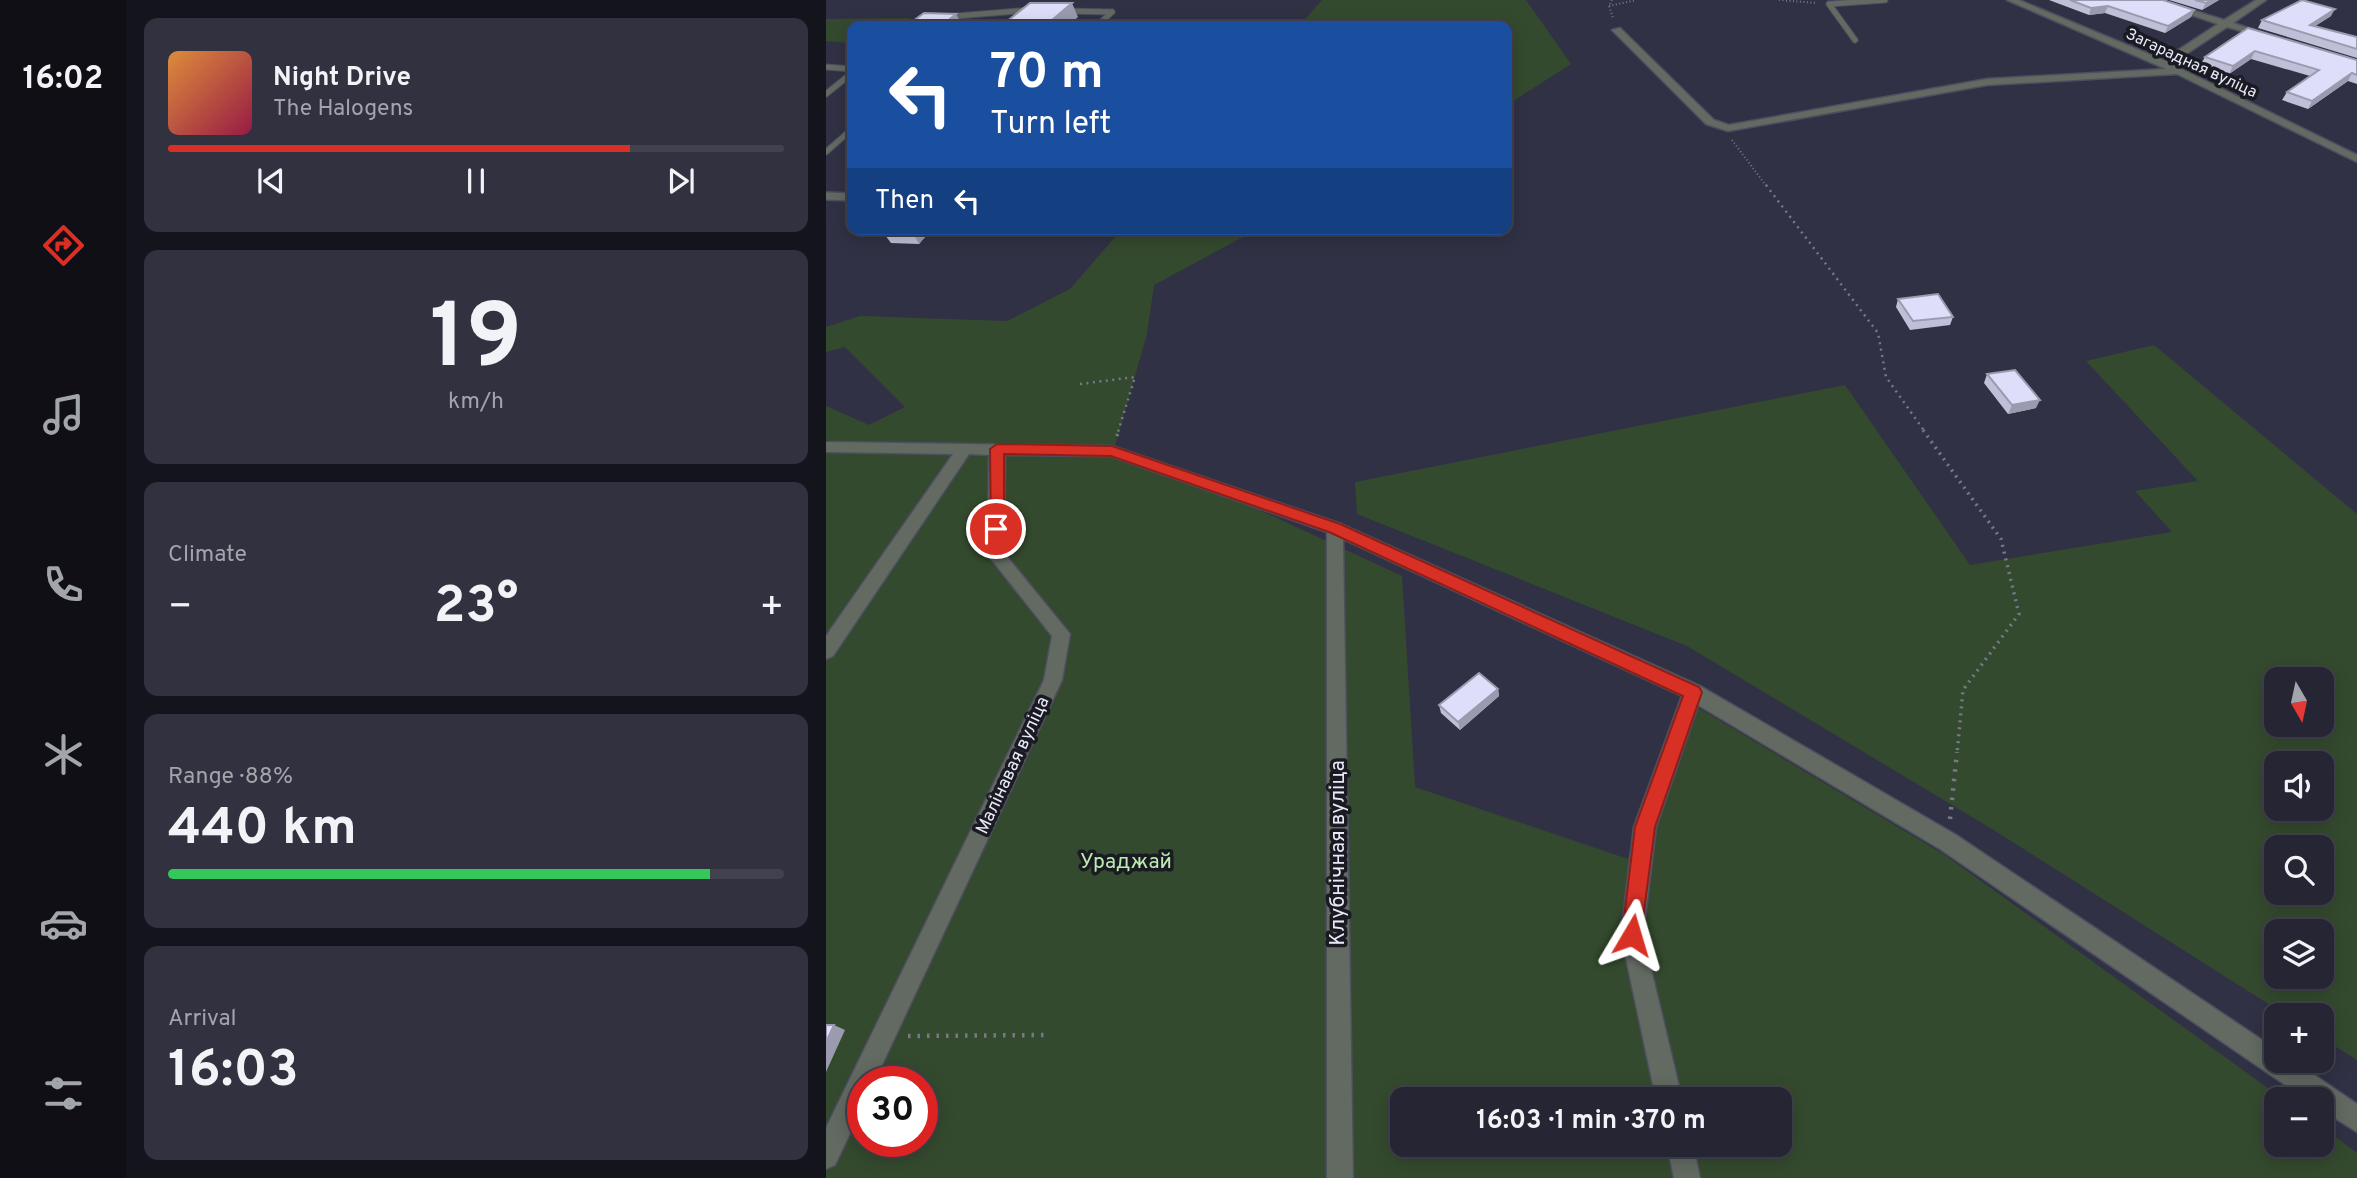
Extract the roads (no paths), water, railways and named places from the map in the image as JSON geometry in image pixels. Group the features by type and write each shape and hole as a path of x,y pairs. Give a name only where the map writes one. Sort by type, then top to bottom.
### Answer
{"street":[{"name":"Загарадная вуліца","path":"2011,0 2180,71 2357,159"},
{"path":"2151,0 2277,40"},
{"path":"2164,64 2262,0"},
{"path":"1617,30 1710,122 1734,128 1987,82 2180,71"},
{"path":"826,446 1112,451 1335,528 1693,692 1948,842 2357,1119"},
{"path":"826,651 965,448"},
{"name":"Малінавая вуліца","path":"826,1156 1052,680 1061,635 996,555 997,449"},
{"name":"Клубнічная вуліца","path":"1335,528 1340,1178"},
{"path":"1666,1087 1632,935 1645,827 1693,692"},
{"path":"1683,1157 1687,1178"}],"lane":[{"path":"1855,40 1829,4 1885,0"},
{"path":"941,17 1037,10"},
{"path":"1050,10 1112,12 1102,21"},
{"path":"826,67 847,70"},
{"path":"826,94 847,75"},
{"path":"826,152 847,133"},
{"path":"826,196 847,197"}],"park label":[{"name":"Ураджай","path":"1126,861"}]}
